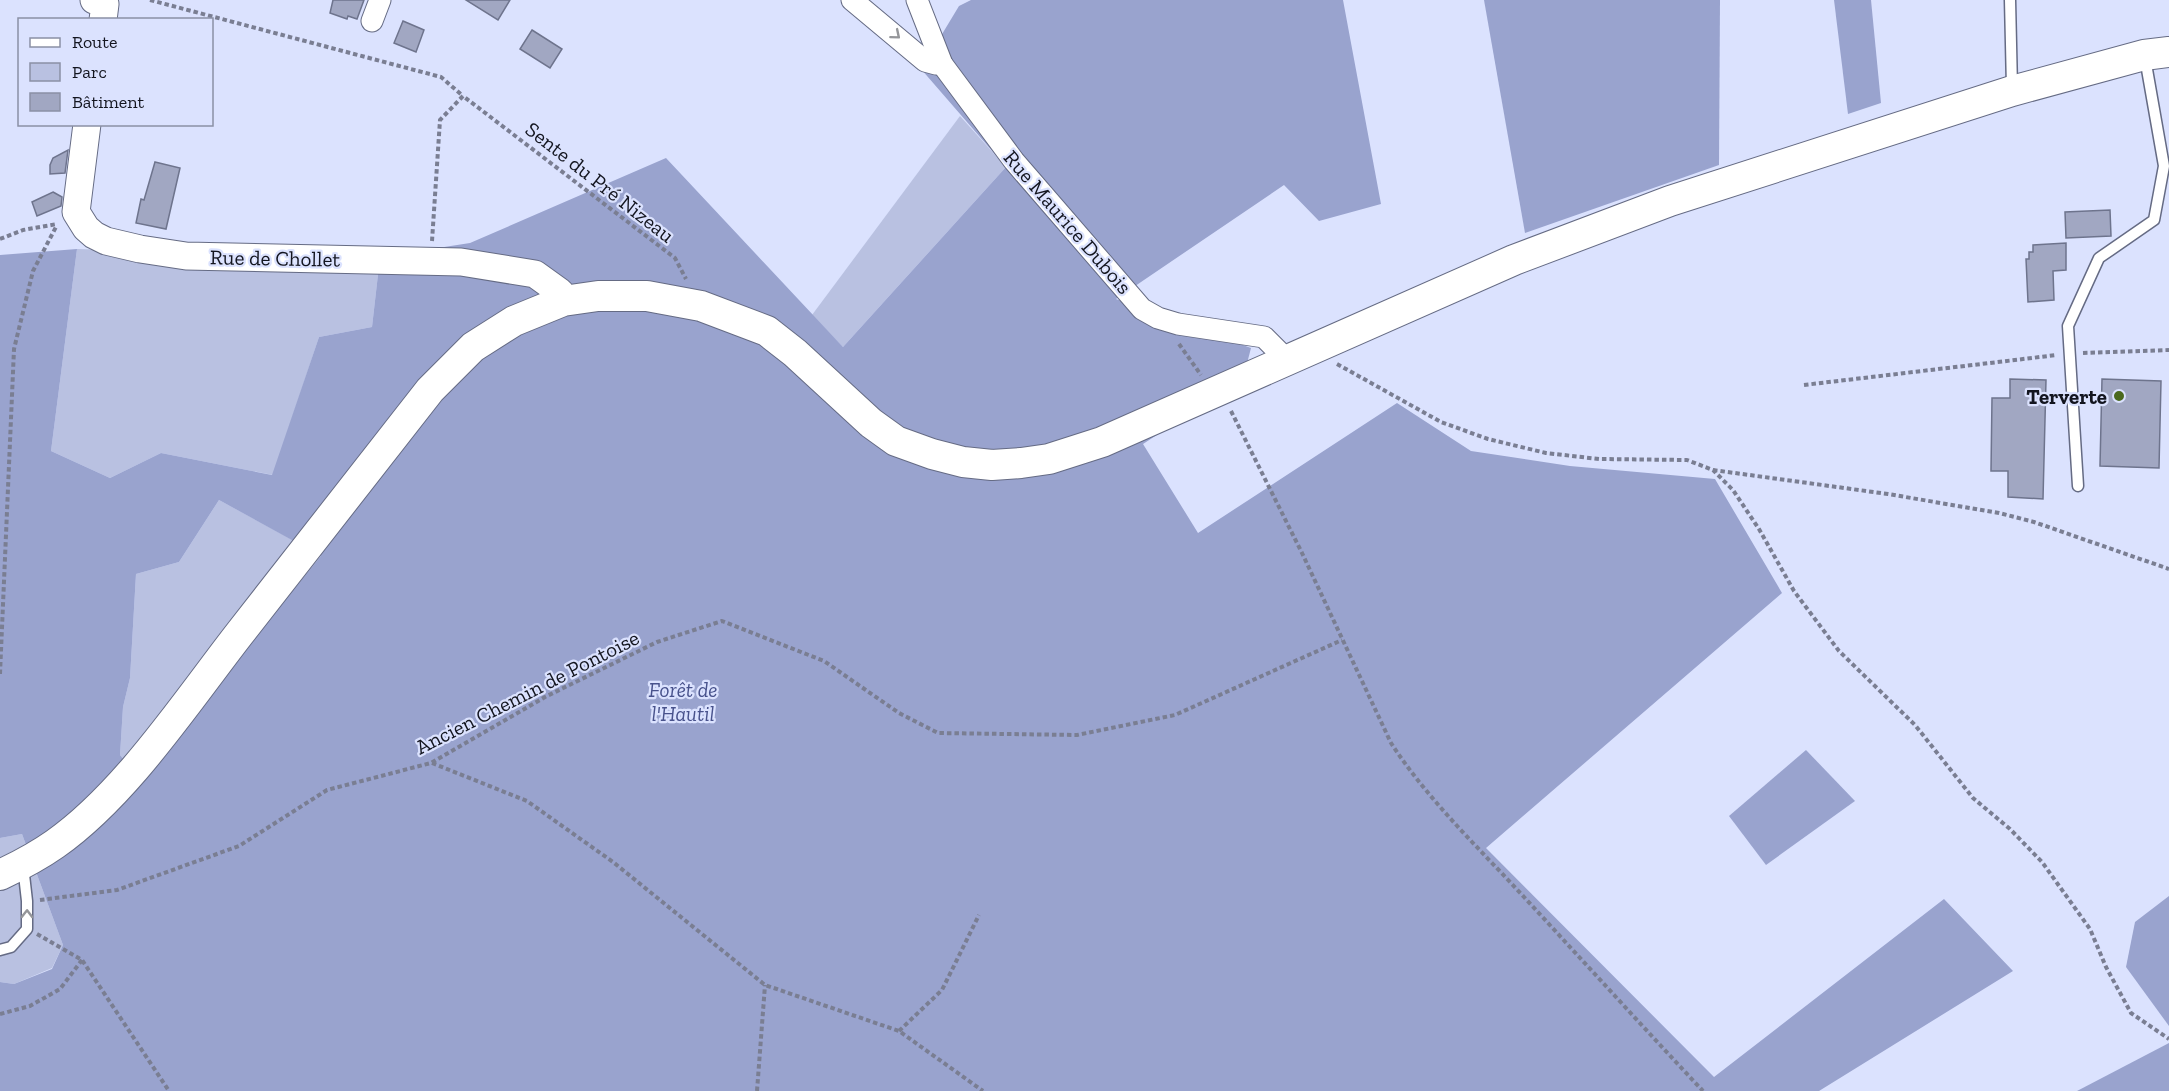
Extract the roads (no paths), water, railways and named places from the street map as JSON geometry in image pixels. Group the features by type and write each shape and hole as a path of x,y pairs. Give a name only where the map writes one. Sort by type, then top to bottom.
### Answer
{"main road":[{"path":"11,870 56,844 124,780 171,724 430,390 473,347 514,321 563,301 598,296 647,296 701,306 767,331 795,353 871,423 897,441 963,462 992,465 1049,459 1102,442 1212,383 1314,349 1514,260 1670,201 2012,91 2157,53"}],"street":[{"path":"372,21 380,0"},
{"path":"852,0 925,61 942,64"},
{"name":"Rue Maurice Dubois","path":"917,0 942,64 1014,161 1142,309 1158,318 1178,324 1264,337 1285,360"},
{"name":"Rue de Chollet","path":"87,126 67,218 106,241 186,256 461,262 535,274 560,292 563,301"}],"lane":[{"path":"2010,0 2012,91"},
{"path":"2078,486 2068,326 2099,258 2154,220 2164,166 2157,53"},
{"path":"0,950 11,947 27,929 27,901 11,870"}],"place":[{"name":"Terverte","path":"2119,396"}],"park label":[{"name":"Forêt de l'Hautil","path":"683,701"}]}
